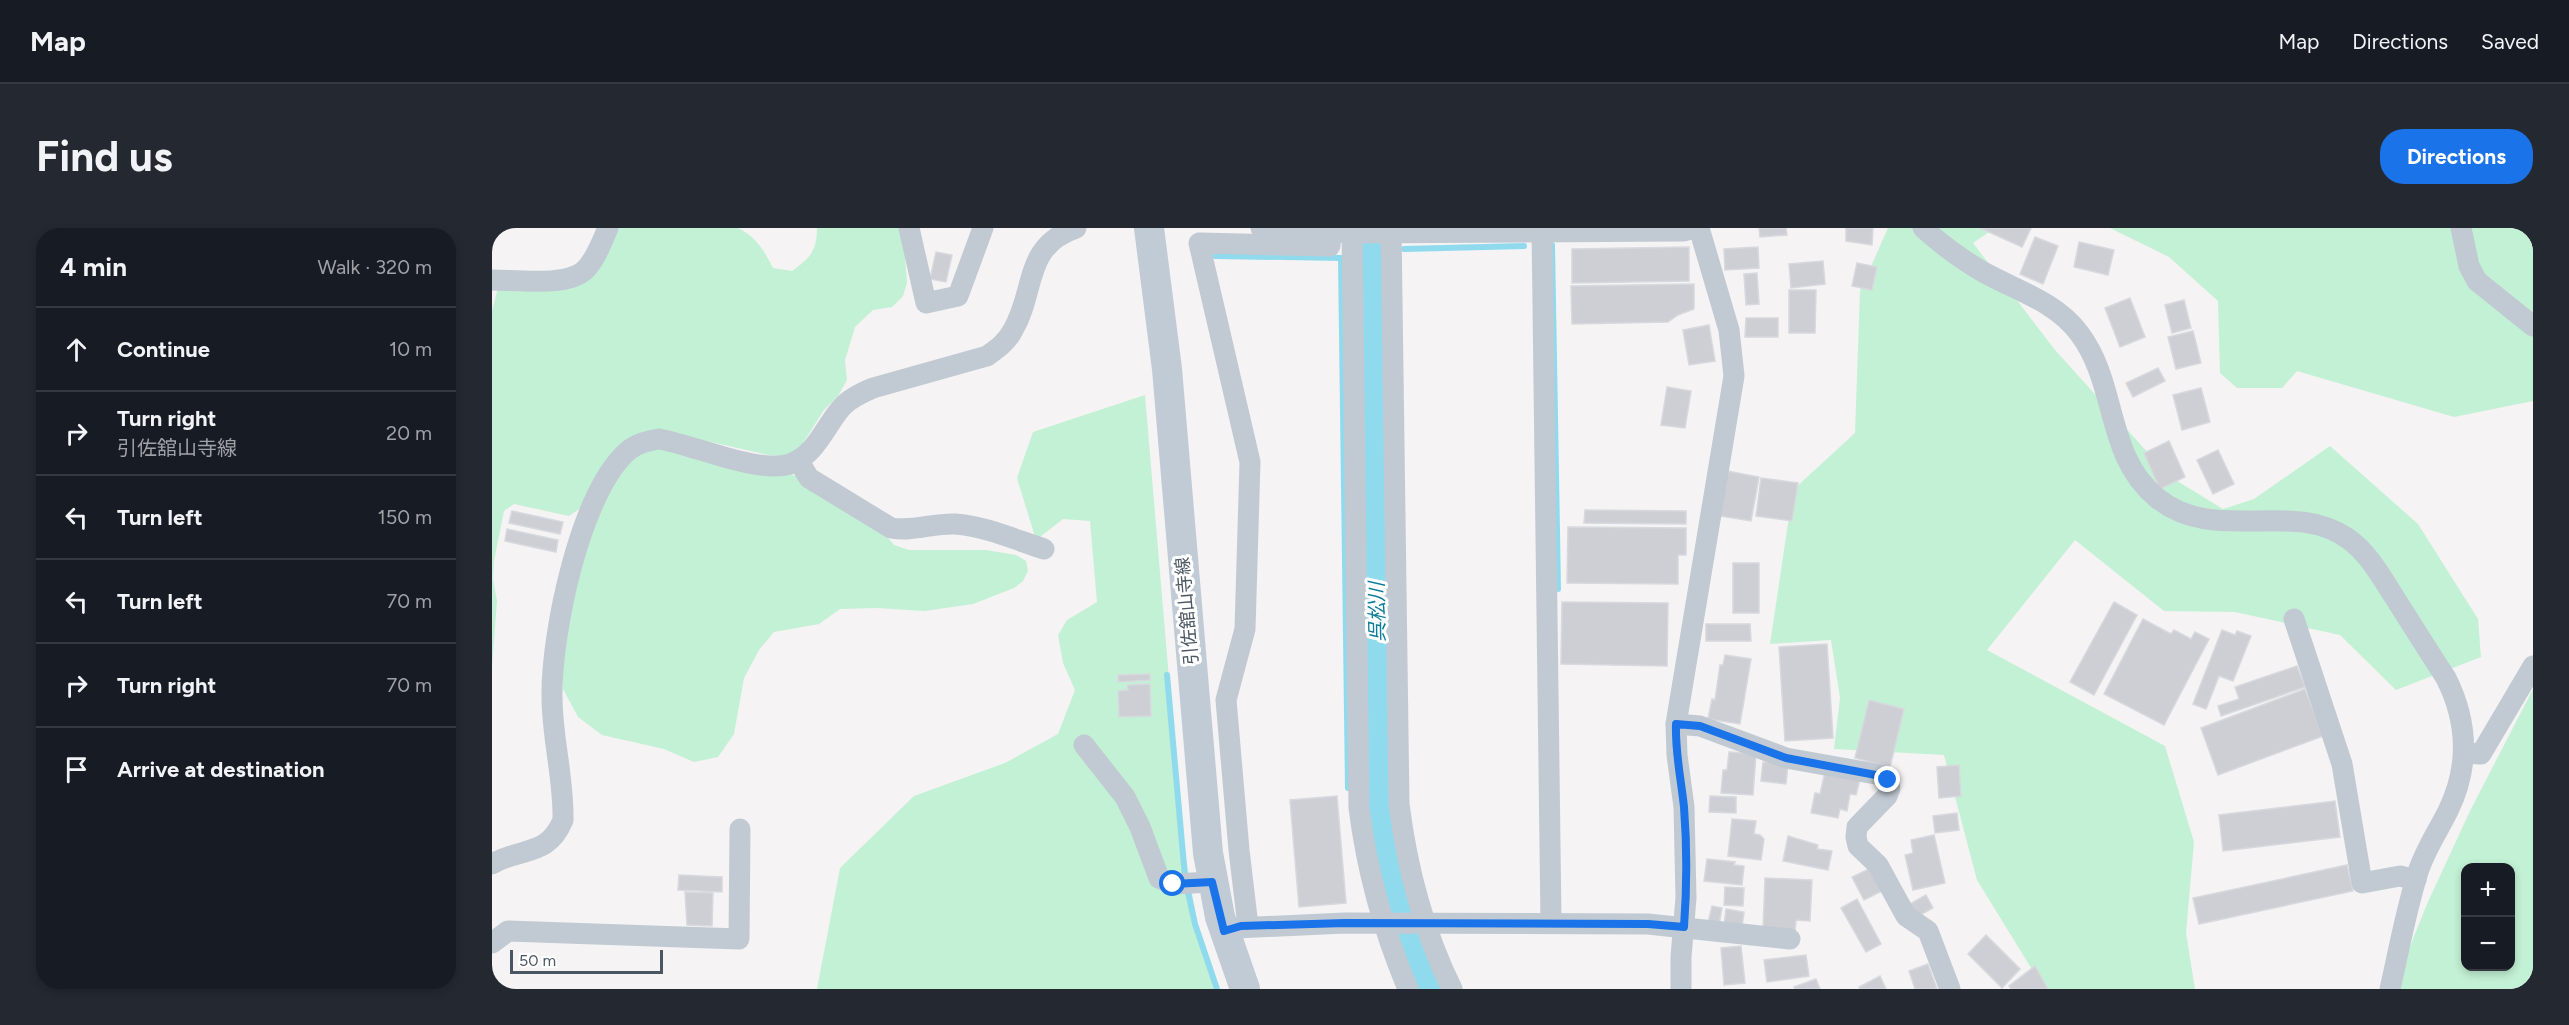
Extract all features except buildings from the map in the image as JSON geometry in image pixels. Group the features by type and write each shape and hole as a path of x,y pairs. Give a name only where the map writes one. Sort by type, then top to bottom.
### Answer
{"main road":[{"name":"引佐舘山寺線","path":"1149,228 1167,369 1212,882 1236,929 1245,989"}],"street":[{"path":"492,280 572,278 585,270 608,228"},
{"path":"909,228 926,303 958,296 983,228"},
{"path":"1261,228 1344,231 1684,231 1694,228"},
{"path":"1681,989 1686,898 1684,807 1677,755 1676,724 1734,376 1729,330 1699,228"},
{"path":"1923,228 1968,262 2055,309 2078,332 2096,359 2122,452 2137,479 2159,501 2172,509 2202,520 2306,522 2336,531 2360,549 2370,560 2454,694 2463,728 2464,764 2454,798 2427,849 2416,880 2390,989"},
{"path":"2461,228 2469,266 2477,281 2533,326"},
{"path":"492,864 539,848 550,841 563,820 552,698 555,649 585,521 607,478 620,459 631,448 659,439 775,467 798,460 807,454 819,440 828,422 842,405 856,395 873,388 977,359 1002,345 1014,330 1039,256 1051,241 1067,230"},
{"path":"1543,230 1551,923"},
{"path":"1344,231 1357,769 1364,846 1408,989"},
{"path":"1344,231 1330,246 1199,243 1250,462 1245,629 1226,700 1239,850 1236,929 1386,923 1648,924 1790,939"},
{"path":"1390,231 1396,768 1403,840 1421,923 1452,989"},
{"path":"798,460 809,478 891,528 904,531 941,524 966,526 1044,549"},
{"path":"2294,619 2342,764 2362,884 2400,876 2416,880"},
{"path":"2464,753 2481,754 2533,666"},
{"path":"1676,724 1700,726 1770,753 1881,776 1888,780 1890,788 1887,796 1857,827 1858,846 1878,865 1909,920 1925,927 1928,931 1950,989"},
{"path":"1084,745 1125,797 1140,827 1159,879 1173,884 1212,882"},
{"path":"492,944 508,931 739,939 740,829"}],"green space":[{"path":"611,228 738,228 759,245 773,268 792,271 804,262 814,248 817,228 903,228 907,283 903,296 892,307 873,310 855,327 845,360 847,380 838,396 824,410 801,446 793,454 768,455 667,432 620,445 605,462 582,507 569,516 514,504 504,511 494,561 493,579 497,601 492,667 492,311 498,288 565,285"},
{"path":"1888,228 1995,228 1973,243 2055,350 2169,476 2223,509 2254,499 2330,446 2418,524 2478,619 2481,657 2396,690 2340,635 2235,612 2164,611 2075,540 1987,650 2165,746 2194,842 2186,933 2195,989 2044,989 1977,880 1944,755 1834,749 1840,698 1831,640 1770,644 1793,490 1855,433 1860,291"},
{"path":"2110,228 2533,228 2533,401 2454,417 2297,371 2282,388 2237,388 2220,373 2218,301 2169,257"},
{"path":"1145,395 1182,833 1197,923 1219,989 817,989 840,868 914,796 1005,763 1058,734 1075,690 1063,663 1058,635 1067,620 1097,602 1090,521 1063,519 1036,540 1017,478 1033,432"},
{"path":"653,447 791,474 817,485 885,534 894,545 909,550 986,550 1016,555 1026,561 1028,571 1023,581 1014,588 973,604 924,611 877,608 840,609 819,624 774,632 759,650 744,678 734,734 718,757 694,762 664,749 602,735 578,717 563,689 561,662 565,635 588,537 597,513 630,457"},
{"path":"2533,689 2533,989 2393,989 2427,904 2470,811"}],"waterway":[{"name":"呉松川","path":"1371,228 1379,806 1386,853 1403,923 1430,989"},
{"path":"1552,245 1558,589"},
{"path":"1404,249 1524,246"},
{"path":"1372,250 1385,250"},
{"path":"1215,256 1343,258"},
{"path":"1341,258 1348,788"},
{"path":"1358,259 1372,258"},
{"path":"1167,675 1185,877"},
{"path":"1188,892 1195,924 1217,989"}],"route":[{"path":"1173,884 1196,885 1212,882 1224,931 1241,926 1345,923 1648,924 1684,927 1686,898 1684,807 1677,755 1676,724 1700,726 1770,753 1881,776 1888,780"}]}
